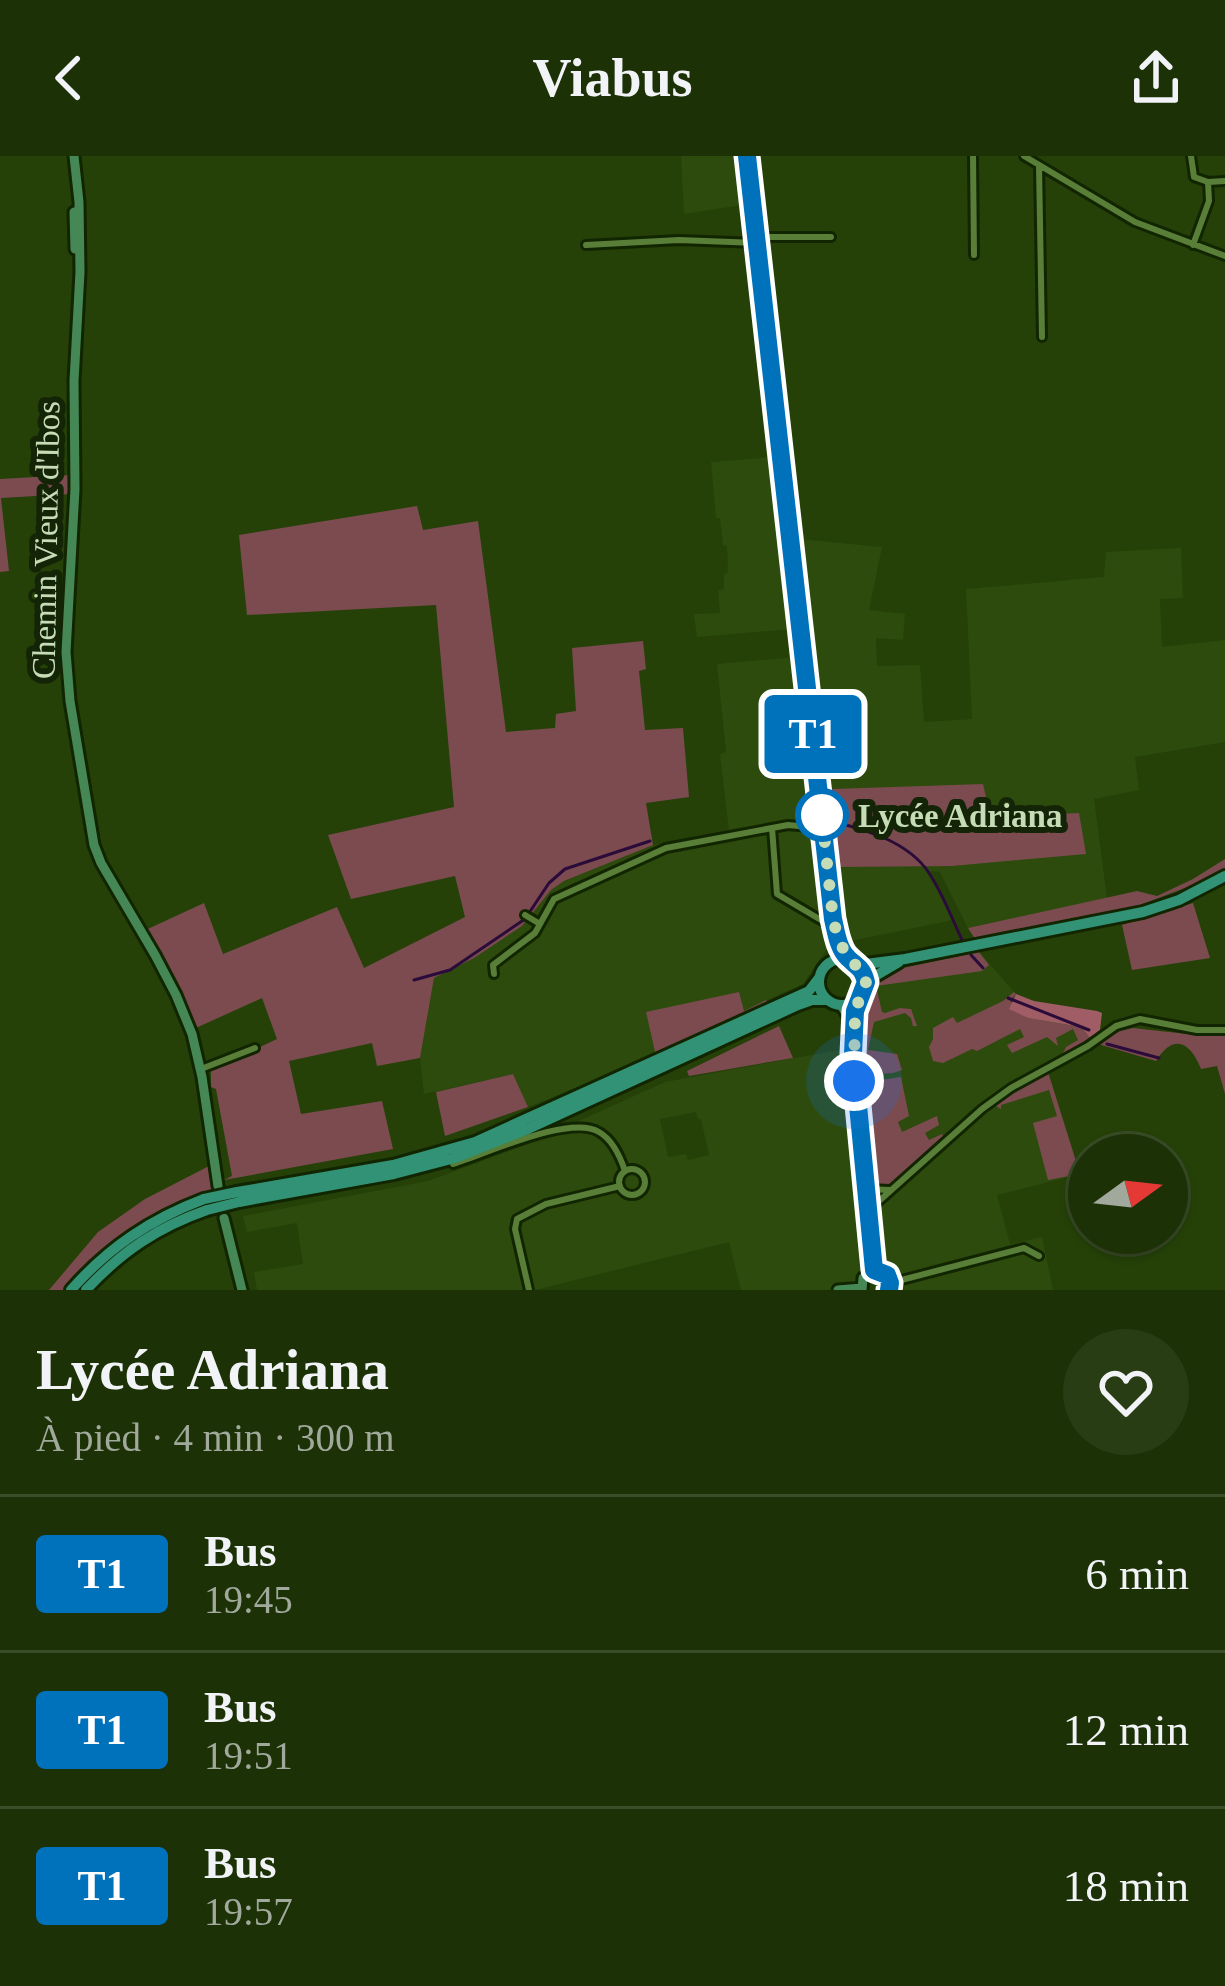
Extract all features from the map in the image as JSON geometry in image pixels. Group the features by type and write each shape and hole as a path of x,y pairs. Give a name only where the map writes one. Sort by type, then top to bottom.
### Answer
{"main road":[{"path":"71,1290 108,1252 166,1214 393,1165 476,1142 808,991 830,962 833,925 824,829 747,156"},
{"path":"830,962 905,959 1143,912 1180,900 1225,876"},
{"path":"833,925 841,947 866,982"},
{"path":"238,1197 394,1174 455,1158 799,1005 828,1000 841,1005 857,999 866,982 905,959"},
{"path":"819,978 820,990 828,1000"},
{"path":"86,1290 138,1242 205,1204"}],"street":[{"name":"Chemin Vieux d'Ibos","path":"74,156 80,272 67,601 70,700 94,845 176,994 192,1034 218,1186"},
{"path":"973,156 974,256"},
{"path":"1024,156 1135,222 1225,256"},
{"path":"1191,156 1194,177 1225,181"},
{"path":"1039,165 1042,338"},
{"path":"1193,245 1209,200 1208,182"},
{"path":"586,245 831,237"},
{"path":"494,974 493,965 535,933 554,899 666,848 772,828 824,829"},
{"path":"772,828 777,894 833,925"},
{"path":"526,916 540,924"},
{"path":"857,999 854,1081 874,1270"},
{"path":"841,1005 854,1024"},
{"path":"869,1210 982,1109 1116,1026 1150,1019 1198,1030 1225,1030"},
{"path":"201,1069 255,1048"},
{"path":"394,1174 454,1164 578,1126 609,1140 625,1171"},
{"path":"625,1171 640,1172 644,1184 640,1191 625,1192 620,1186 625,1171"},
{"path":"529,1290 514,1229 517,1219 546,1204 620,1186"},
{"path":"867,1189 890,1190"},
{"path":"224,1218 242,1290"},
{"path":"838,1290 862,1289 866,1274 874,1270 887,1275 890,1287 1024,1248 1040,1256"}],"shaded area":[{"path":"681,156 742,156 748,204 684,214"},
{"path":"788,456 799,539 882,547 869,610 905,614 903,640 876,638 877,666 920,665 924,722 972,719 966,589 1104,577 1106,552 1181,548 1183,598 1160,599 1162,647 1225,640 1225,742 1135,757 1139,790 1094,799 1107,898 968,928 940,872 931,871 953,920 846,942 840,922 822,924 827,949 803,984 743,1011 738,992 656,1056 528,1107 513,1074 424,1094 420,1058 434,978 522,926 564,881 653,845 729,831 717,664 796,657 792,629 697,637 694,614 720,613 718,591 724,589 728,572 727,546 723,545 720,518 716,518 711,462"},
{"path":"71,475 70,494 1,498 9,571 0,572 0,479"},
{"path":"417,506 423,530 478,521 506,732 555,728 556,714 576,711 572,648 643,641 646,669 639,671 645,730 683,728 689,797 646,803 653,845 564,881 522,926 434,978 420,1058 377,1066 372,1043 289,1061 301,1114 382,1101 393,1149 224,1180 232,1176 211,1070 277,1039 262,998 187,1032 139,933 204,903 223,954 337,907 364,968 465,917 455,876 351,899 328,835 454,807 436,605 247,615 239,535"},
{"path":"983,784 989,810 1002,824 1018,823 1028,815 1079,813 1086,854 952,866 838,867 832,789"},
{"path":"1225,859 1225,868 1198,883 1132,908 975,939 968,928 1137,891 1157,896"},
{"path":"1193,903 1210,958 1132,970 1122,925"},
{"path":"979,952 1016,994 1010,1001 1081,1027 1090,1038 1046,1065 1068,1136 1068,1177 997,1195 1010,1244 1042,1237 1053,1290 896,1290 895,1275 878,1261 858,1073 859,1021 874,982 898,969"},
{"path":"979,952 989,965 982,971 876,986 882,1012 911,1009 917,1026 905,1013 874,1022 868,1050 897,1054 902,1070 864,1075 858,1068 859,1021 874,982 898,969"},
{"path":"739,992 744,1011 766,1000 768,1004 656,1056 646,1012"},
{"path":"1014,992 1010,1001 1028,1018 1081,1027 1090,1038 1062,1055 1078,1040 1073,1029 1056,1038 1058,1046 1047,1037 1012,1053 1007,1045 1024,1037 1020,1029 977,1051 943,1063 933,1061 929,1047 933,1028 953,1017 957,1023"},
{"path":"1016,994 1102,1013 1100,1030 1090,1038 1081,1027 1028,1018 1009,1009"},
{"path":"779,1026 793,1058 689,1076 687,1071"},
{"path":"1133,1028 1225,1034 1225,1094 1217,1066 1201,1069 1182,1044 1169,1046 1156,1061 1098,1044"},
{"path":"844,1049 867,1265 858,1278 859,1290 741,1290 729,1242 535,1290 257,1290 254,1272 303,1264 297,1223 247,1232 243,1216 428,1181 528,1144 665,1082","holes":["696,1112 709,1155 688,1160 686,1154 668,1157 660,1119"]},
{"path":"1048,1072 1068,1136 1068,1176 1048,1180 1033,1123 1057,1116 1049,1090 1001,1105 1001,1109 996,1106 1013,1090"},
{"path":"513,1074 528,1107 445,1136 436,1092"},
{"path":"901,1077 909,1116 898,1122 902,1132 937,1116 939,1125 925,1133 929,1140 943,1136 889,1186 872,1187 860,1083"},
{"path":"211,1165 214,1188 132,1228 64,1290 49,1290 98,1232 145,1199"}],"waterway":[{"path":"830,821 884,838 920,862 939,889 963,942"},
{"path":"414,980 450,970 525,919 549,883 565,869 650,841"},
{"path":"971,955 983,968"},
{"path":"1008,998 1089,1030"},
{"path":"1107,1044 1159,1058"}],"bus line":[{"name":"T1","path":"747,156 833,919 841,947 859,965 866,982 855,1011 854,1081 874,1270 887,1275 889,1290"}],"place":[{"name":"Lycée Adriana","path":"822,815"}],"route":[{"path":"822,815 821,807 838,938 866,982 855,1011 854,1081"}]}
